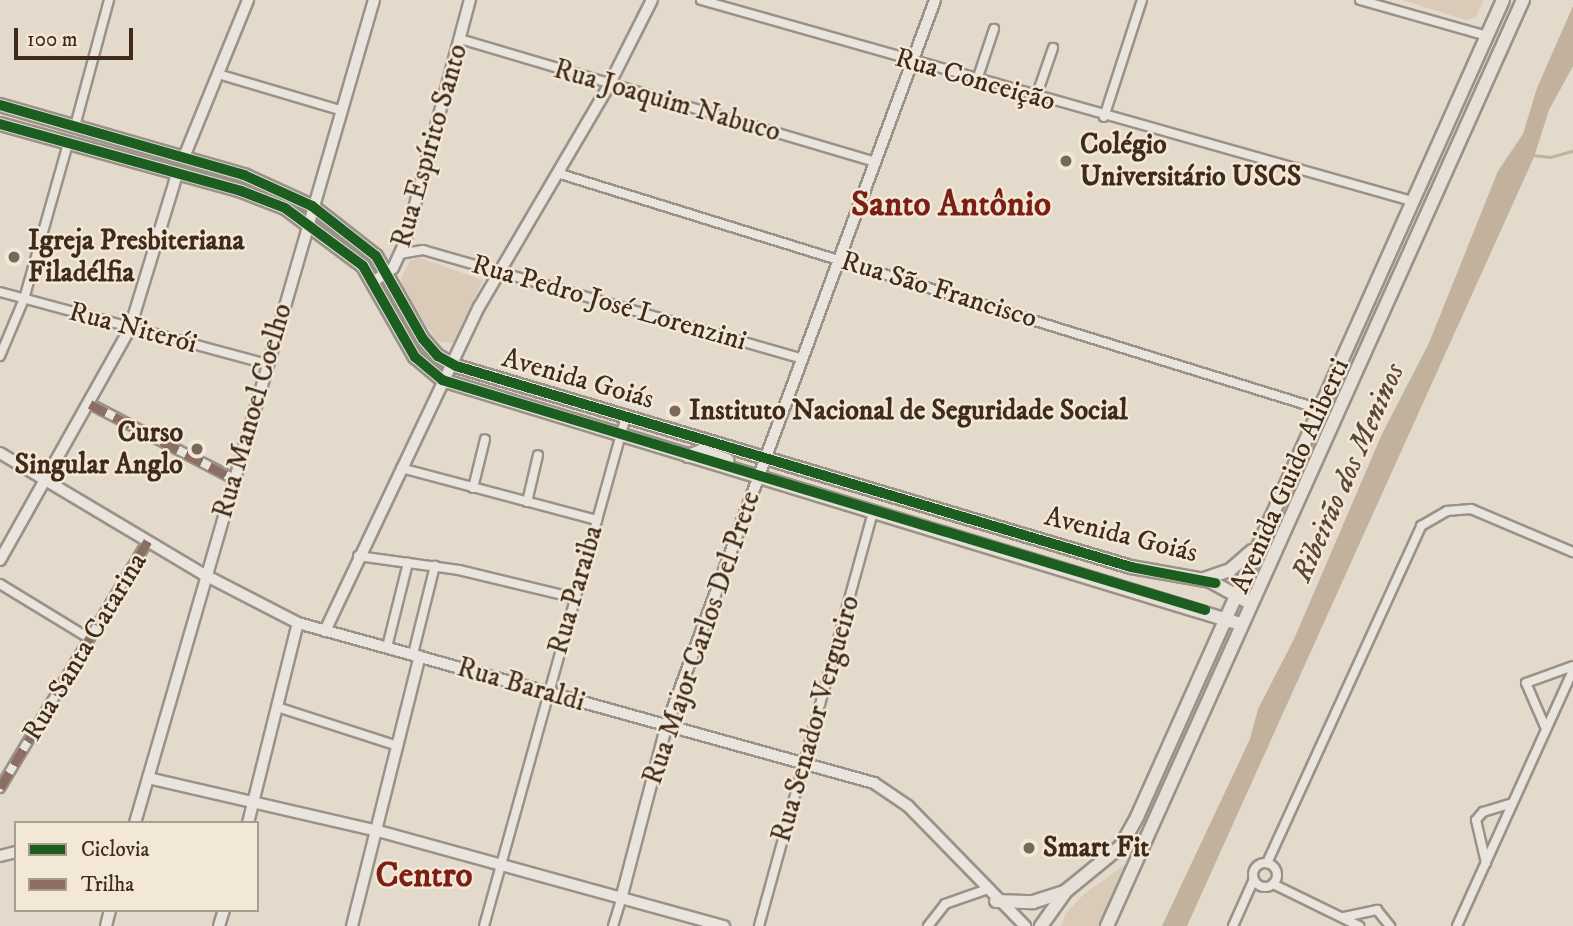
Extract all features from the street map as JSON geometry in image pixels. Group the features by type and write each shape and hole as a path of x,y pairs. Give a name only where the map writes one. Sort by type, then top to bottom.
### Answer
{"main road":[{"name":"Avenida Guido Aliberti","path":"1041,926 1066,891 1121,846 1503,0"},
{"name":"Avenida Guido Aliberti","path":"1107,926 1240,624 1523,0"},
{"name":"Avenida Goiás","path":"0,105 254,179 312,206 368,248 387,273 423,339 451,364 1140,569 1204,579 1250,603"},
{"name":"Avenida Goiás","path":"0,124 259,196 309,224 355,258 373,282 415,357 442,380 688,456 759,474 873,512 1240,624"},
{"path":"1320,409 1325,436"},
{"path":"1204,579 1238,565 1261,540"},
{"path":"996,901 1033,902 1066,891"}],"street":[{"path":"75,126 109,0"},
{"path":"184,157 248,0"},
{"name":"Rua Manoel Coelho","path":"136,821 373,0"},
{"name":"Rua Espírito Santo","path":"373,282 387,273 400,254 407,236 470,0"},
{"path":"325,631 442,380 499,270 609,85 652,0"},
{"name":"Rua Conceição","path":"701,0 912,63 1412,201"},
{"name":"Rua Major Carlos Del Prete","path":"613,926 666,727 935,0"},
{"path":"1104,117 1142,0"},
{"path":"1360,0 1487,36"},
{"path":"977,80 994,29"},
{"name":"Rua Joaquim Nabuco","path":"460,39 874,162"},
{"path":"1036,97 1052,48"},
{"path":"218,74 343,111"},
{"path":"0,356 24,299 68,144"},
{"name":"Rua São Francisco","path":"557,173 1320,409"},
{"path":"0,560 90,404 130,328 177,174"},
{"path":"400,254 414,248 407,236"},
{"name":"Rua Pedro José Lorenzini","path":"414,248 499,270 803,359"},
{"name":"Rua Niterói","path":"0,292 266,365"},
{"path":"90,404 234,479"},
{"name":"Rua Paraiba","path":"484,926 546,692 626,416"},
{"path":"473,488 485,439"},
{"name":"Rua Baraldi","path":"0,453 205,575 299,623 886,789 908,806 985,890 1025,926"},
{"path":"527,502 538,455"},
{"path":"401,468 597,520"},
{"path":"1233,926 1254,879 1256,867 1266,863 1421,526 1447,511 1471,509 1573,552"},
{"name":"Rua Senador Vergueiro","path":"759,926 873,512"},
{"name":"Rua Santa Catarina","path":"0,788 148,541"},
{"path":"358,556 435,566 575,598"},
{"path":"387,647 408,563"},
{"path":"352,926 398,746 435,566"},
{"path":"0,584 90,639"},
{"path":"249,821 299,623"},
{"path":"1546,729 1526,683 1573,668"},
{"path":"1457,926 1573,668"},
{"path":"277,707 398,746"},
{"path":"148,778 378,831 724,926"},
{"path":"1486,863 1476,820 1483,812 1512,803"},
{"path":"1266,863 1276,869 1273,884"},
{"path":"1254,879 1263,886 1273,884 1359,926"},
{"path":"928,926 947,902 985,890"},
{"path":"1341,917 1377,910 1390,926"}],"shaded area":[{"path":"1402,0 1484,0 1475,18 1466,20"},
{"path":"1573,6 1573,66 1549,110 1534,157 1187,926 1162,926 1250,739 1258,709 1294,639 1382,434 1429,343 1498,171 1523,134 1537,88"},
{"path":"420,258 483,280 453,343 437,341 403,290 401,279 410,260"},
{"path":"1130,861 1100,926 1061,926 1066,913 1083,895"}],"waterway":[{"path":"1532,155 1550,157 1573,151"}],"marked path":[{"path":"90,404 234,479"},
{"path":"0,788 148,541"}],"cycle path":[{"path":"0,105 244,175 312,206 376,256 423,339 438,356 456,366 1131,567 1215,583"},
{"path":"0,124 241,191 285,208 363,266 415,357 442,380 1205,610"}],"place":[{"name":"Colégio Universitário USCS","path":"1066,161"},
{"name":"Igreja Presbiteriana Filadélfia","path":"14,257"},
{"name":"Instituto Nacional de Seguridade Social","path":"675,411"},
{"name":"Curso Singular Anglo","path":"197,449"},
{"name":"Smart Fit","path":"1029,848"}],"district":[{"name":"Santo Antônio","path":"951,205"},
{"name":"Centro","path":"424,876"}],"water label":[{"name":"Ribeirão dos Meninos","path":"1349,473"}]}
